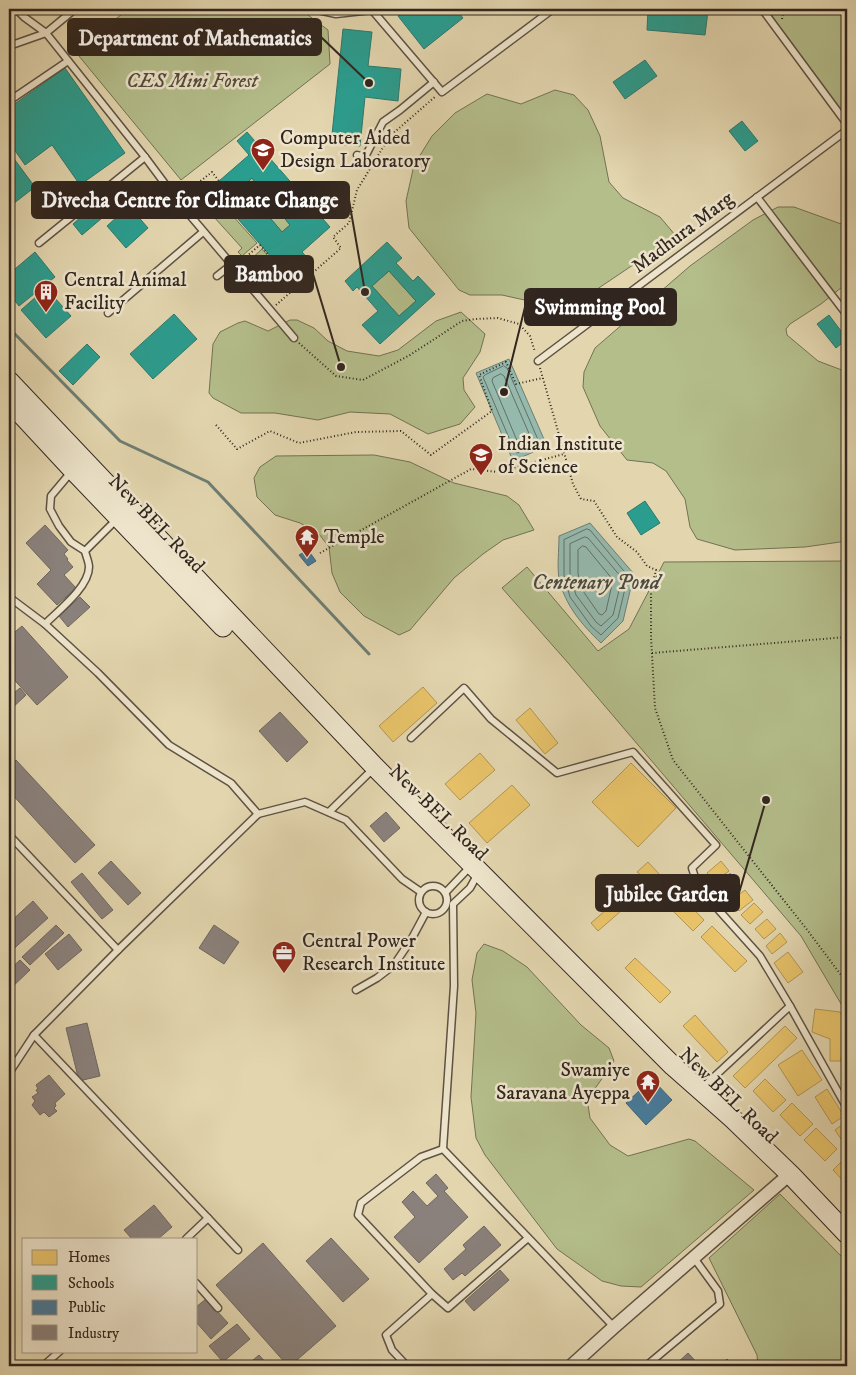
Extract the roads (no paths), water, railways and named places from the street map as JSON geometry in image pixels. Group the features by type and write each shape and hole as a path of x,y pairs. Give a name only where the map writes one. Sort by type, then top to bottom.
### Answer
{"main road":[{"path":"9,380 370,771"},
{"name":"New BEL Road","path":"9,401 72,470 370,771 470,875 660,1062 698,1092"},
{"name":"New BEL Road","path":"370,771 698,1092 847,1234"},
{"name":"New BEL Road","path":"787,1178 847,1247"}],"street":[{"path":"572,1366 614,1327 787,1178"}],"lane":[{"path":"16,9 46,34 68,60 203,232 294,338"},
{"path":"9,46 46,34 75,9"},
{"path":"313,9 336,14 372,10 442,92 553,9"},
{"path":"762,9 847,124"},
{"path":"9,101 68,60"},
{"path":"357,155 365,158 383,122 434,82"},
{"name":"Madhura Marg","path":"538,361 847,130"},
{"path":"39,243 145,157"},
{"path":"757,197 847,315"},
{"path":"108,313 203,232"},
{"path":"217,276 232,266"},
{"path":"45,624 73,598 87,578 89,567 85,551 71,542 50,510 51,496 72,470"},
{"path":"85,551 111,525"},
{"path":"9,597 45,624 98,673 169,746 231,783 258,814"},
{"path":"411,738 464,688 491,719 556,773 633,752 716,845 692,868 698,886 760,956 847,1108"},
{"path":"329,812 370,771"},
{"path":"9,1073 34,1035 118,950 258,814 305,802 346,820 402,879 421,892"},
{"path":"10,840 118,950"},
{"path":"446,892 470,875"},
{"path":"470,875 470,888 453,904 454,986 443,1149 614,1327"},
{"path":"433,885 442,888 446,892 448,901 444,910 436,914 426,912 420,906 419,897 424,888 433,885"},
{"path":"356,990 377,978 394,965 411,940 426,912"},
{"path":"698,1092 790,1006"},
{"path":"34,1035 238,1250"},
{"path":"443,1149 421,1157 383,1186 361,1203 358,1214 432,1294 448,1308 528,1238"},
{"path":"187,1238 208,1218"},
{"path":"646,1366 720,1304 718,1290 694,1258"},
{"path":"198,1285 218,1308"},
{"path":"407,1366 392,1350 386,1335 432,1294"},
{"path":"43,1366 59,1352"}],"water":[{"path":"509,359 547,446 513,461 476,373"},
{"name":"Centenary Pond","path":"590,523 634,574 623,621 601,643 581,622 570,606 565,597 558,574 559,536"}],"waterway":[{"path":"9,328 120,441 208,482 369,654"}],"place":[{"name":"Department of Mathematics","path":"369,83"},
{"name":"Computer Aided Design Laboratory","path":"263,171"},
{"name":"Divecha Centre for Climate Change","path":"365,292"},
{"name":"Central Animal Facility","path":"46,313"},
{"name":"Bamboo","path":"341,367"},
{"name":"Swimming Pool","path":"504,392"},
{"name":"Indian Institute of Science","path":"481,476"},
{"name":"Temple","path":"307,558"},
{"name":"Jubilee Garden","path":"766,800"},
{"name":"Central Power Research Institute","path":"284,974"},
{"name":"Swamiye Saravana Ayeppa","path":"648,1103"}],"park label":[{"name":"CES Mini Forest","path":"192,81"}]}
